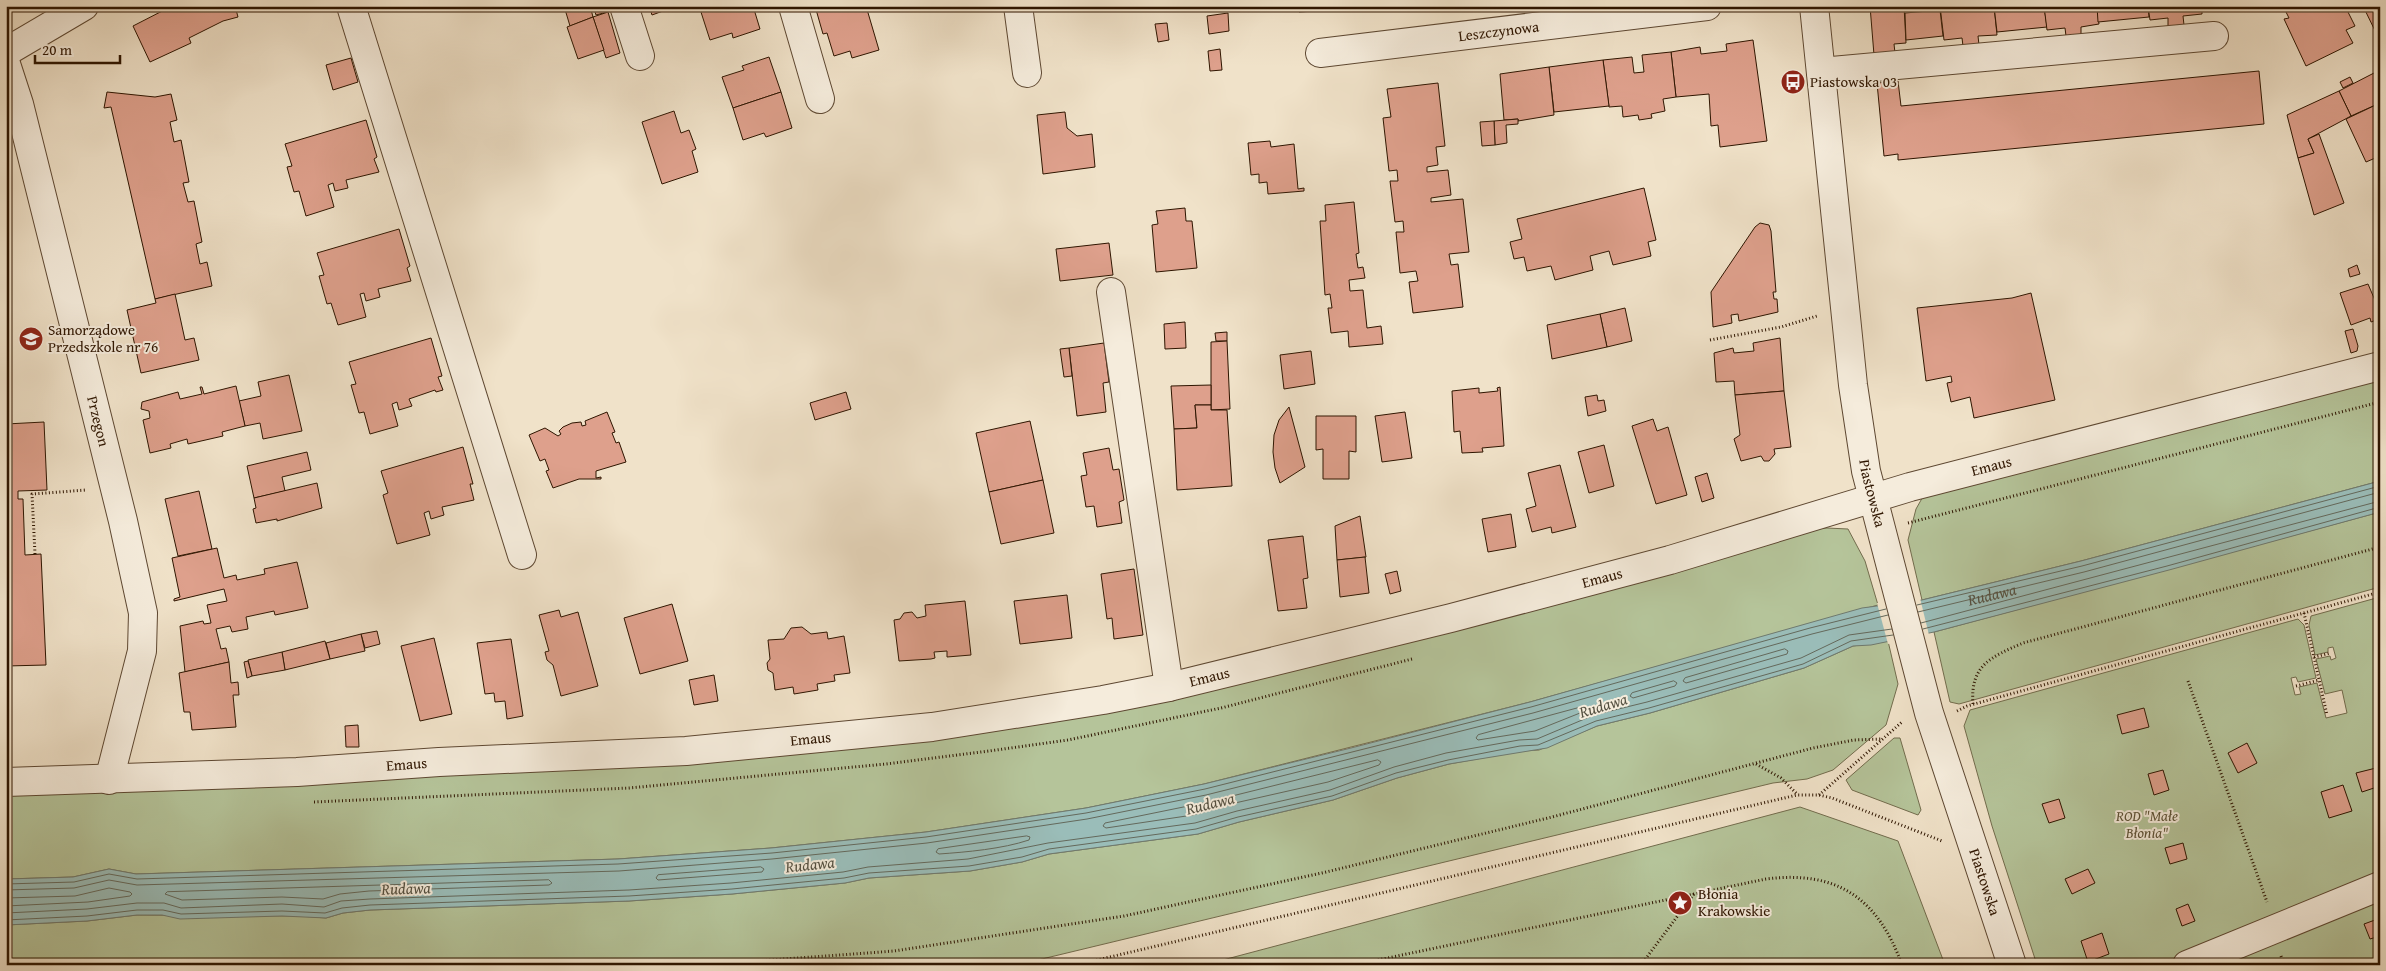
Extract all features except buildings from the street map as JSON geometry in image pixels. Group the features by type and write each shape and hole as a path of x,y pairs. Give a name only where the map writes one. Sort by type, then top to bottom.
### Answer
{"street":[{"path":"6,52 84,6"},
{"path":"351,6 522,555"},
{"path":"624,6 640,56"},
{"path":"792,6 820,100"},
{"path":"1018,6 1027,73"},
{"name":"Leszczynowa","path":"1320,53 1707,6"},
{"name":"Piastowska","path":"1814,6 1853,385 1862,451 1929,713 2012,965"},
{"path":"1821,72 2214,36"},
{"name":"Przegon","path":"6,64 19,104 121,512 143,613 142,652 108,780"},
{"path":"1111,292 1168,687"},
{"name":"Emaus","path":"6,782 108,780 297,772 448,761 653,753 762,745 932,727 1103,700 1168,687 1451,618 1670,560 1873,499 2380,366"},
{"path":"2187,965 2380,886"}],"path":[{"path":"1710,340 1781,327 1823,314"},
{"path":"1902,524 2083,480 2380,402"},
{"path":"35,554 32,494 90,489"},
{"path":"1973,704 1973,682 1975,676 1985,664 2000,653 2023,643 2380,547"},
{"path":"1967,706 2380,592"},
{"path":"2304,612 2327,716"},
{"path":"2314,657 2331,653"},
{"path":"2296,686 2319,680"},
{"path":"2188,682 2270,910"},
{"path":"1819,795 1902,722"},
{"path":"703,965 894,951 1124,916 1322,873 1552,817 1838,743 1882,739"},
{"path":"1755,763 1781,778 1797,795"},
{"path":"1076,965 1797,795 1819,795 1845,802 1941,842"},
{"path":"1354,965 1788,876 1819,879 1839,886 1862,901 1876,914 1894,942 1902,965"},
{"path":"1641,965 1694,894"}],"green space":[{"path":"2380,377 2380,481 2081,561 1922,600 1908,540 1916,509 1925,493"},
{"path":"2380,512 2380,587 1959,704 1950,702 1934,632"},
{"path":"1848,529 1865,561 1878,605 1530,702 1204,784 1086,808 926,832 771,848 618,859 136,874 109,869 73,877 6,879 6,791 893,742 1800,530"},
{"name":"ROD \"Małe Błonia\"","path":"2380,597 2380,875 2161,965 2037,965 1992,826 1964,726 1970,710 2298,619 2304,625 2316,678 2298,682 2296,677 2291,678 2295,695 2301,694 2299,687 2317,683 2326,718 2347,713 2342,690 2325,694 2316,659 2330,656 2331,660 2336,658 2333,647 2328,648 2328,652 2315,655 2309,625 2311,616"},
{"path":"1888,641 1898,684 1886,725 1833,770 1807,779 1773,783 1017,965 6,965 6,925 87,921 137,915 301,916 326,918 343,913 370,910 629,901 732,894 845,883 869,878 970,871 1022,862 1049,854 1198,834 1239,822 1333,800 1397,778 1449,764 1521,751 1539,750 1597,726 1650,713 1804,668 1853,646"},
{"path":"1894,738 1900,738 1921,810 1918,815 1852,790 1846,780"},
{"name":"Błonia Krakowskie","path":"1800,807 1898,841 1945,965 1204,965"},
{"path":"2380,895 2380,965 2208,965"}],"water":[{"name":"Rudawa","path":"2380,481 2380,512 1934,632 1871,645 1853,646 1804,668 1650,713 1597,726 1547,748 1449,764 1397,778 1333,800 1239,822 1198,834 1049,854 1022,862 970,871 869,878 845,883 732,894 629,901 370,910 343,913 326,918 282,916 180,919 162,915 137,915 87,921 6,925 6,879 73,877 109,869 136,874 618,859 771,848 926,832 1086,808 1204,784 1351,748 1530,702 1862,608 1922,600 2081,561"}],"pier":[{"path":"1920,598 1929,635 1888,644 1877,603"}],"place":[{"name":"Piastowska 03","path":"1793,82"},
{"name":"Samorządowe Przedszkole nr 76","path":"31,339"},
{"name":"Błonia Krakowskie","path":"1680,903"}]}
